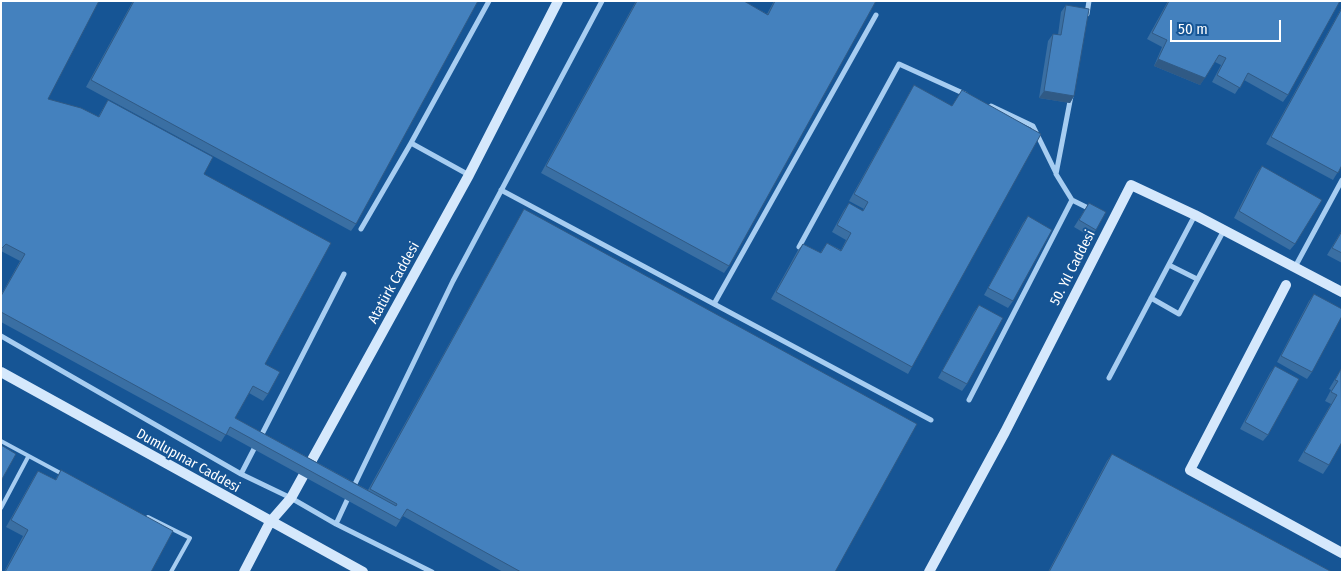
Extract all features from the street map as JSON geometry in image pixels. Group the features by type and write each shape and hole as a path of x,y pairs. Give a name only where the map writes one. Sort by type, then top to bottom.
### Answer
{"street":[{"path":"361,229 489,1"},
{"name":"Atatürk Caddesi","path":"244,572 270,522 291,498 469,175 558,1"},
{"path":"336,524 453,281 602,1"},
{"path":"1086,20 1089,1"},
{"path":"714,304 876,15"},
{"path":"799,246 899,64 970,97"},
{"path":"1056,174 1073,88"},
{"path":"988,105 1032,126 1056,174 1072,200 1096,213"},
{"path":"411,142 469,175"},
{"path":"1295,267 1340,190 1342,180"},
{"name":"50. Yıl Caddesi","path":"929,572 1006,432 1108,219 1131,185 1195,215 1342,292"},
{"path":"501,190 931,420"},
{"path":"969,400 1072,200"},
{"path":"1108,378 1195,215"},
{"path":"1151,298 1179,314 1224,230"},
{"path":"1169,264 1197,279"},
{"path":"241,474 344,274"},
{"path":"1286,285 1190,470 1342,553"},
{"path":"1,336 241,474 432,572"},
{"name":"Dumlupınar Caddesi","path":"1,372 363,572"}],"lane":[{"path":"1,441 70,478"},
{"path":"1,508 28,457"},
{"path":"139,513 190,538 172,572"}],"building":[{"path":"1,1 99,1 48,99 81,108 99,117 108,100 213,157 204,174 331,243 265,364 280,372 268,394 253,386 235,418 396,506 397,504 370,489 524,209 917,424 835,572 521,572 407,509 400,520 230,427 226,435 1,312 1,296 25,254 6,244 1,249"},
{"path":"134,1 478,1 356,224 91,80"},
{"path":"637,1 744,1 768,15 775,1 876,1 729,266 546,166"},
{"path":"1169,1 1340,1 1288,95 1248,73 1240,88 1217,75 1226,58 1219,55 1205,78 1158,59 1167,40 1152,33"},
{"path":"1066,5 1089,9 1074,96 1044,91 1053,34 1061,35"},
{"path":"1342,8 1342,165 1338,173 1271,137"},
{"path":"914,85 952,106 962,90 1041,134 912,367 776,292 803,244 821,253 827,243 841,251 851,233 837,225 849,203 863,211 868,202 854,194"},
{"path":"1262,166 1322,200 1295,244 1239,211"},
{"path":"1089,203 1106,212 1096,230 1079,220"},
{"path":"1028,216 1052,230 1013,301 988,288"},
{"path":"1342,231 1342,253 1332,248"},
{"path":"1314,294 1342,309 1342,316 1312,372 1281,356"},
{"path":"979,305 1003,318 967,384 942,371"},
{"path":"1275,366 1299,379 1268,435 1245,422"},
{"path":"1341,369 1342,442 1329,465 1304,452 1337,395 1331,392 1338,381 1335,380"},
{"path":"1,445 16,454 1,481"},
{"path":"1112,454 1332,572 1049,572"},
{"path":"61,470 173,531 151,572 5,572 28,530 11,520 38,471 56,480"}]}
